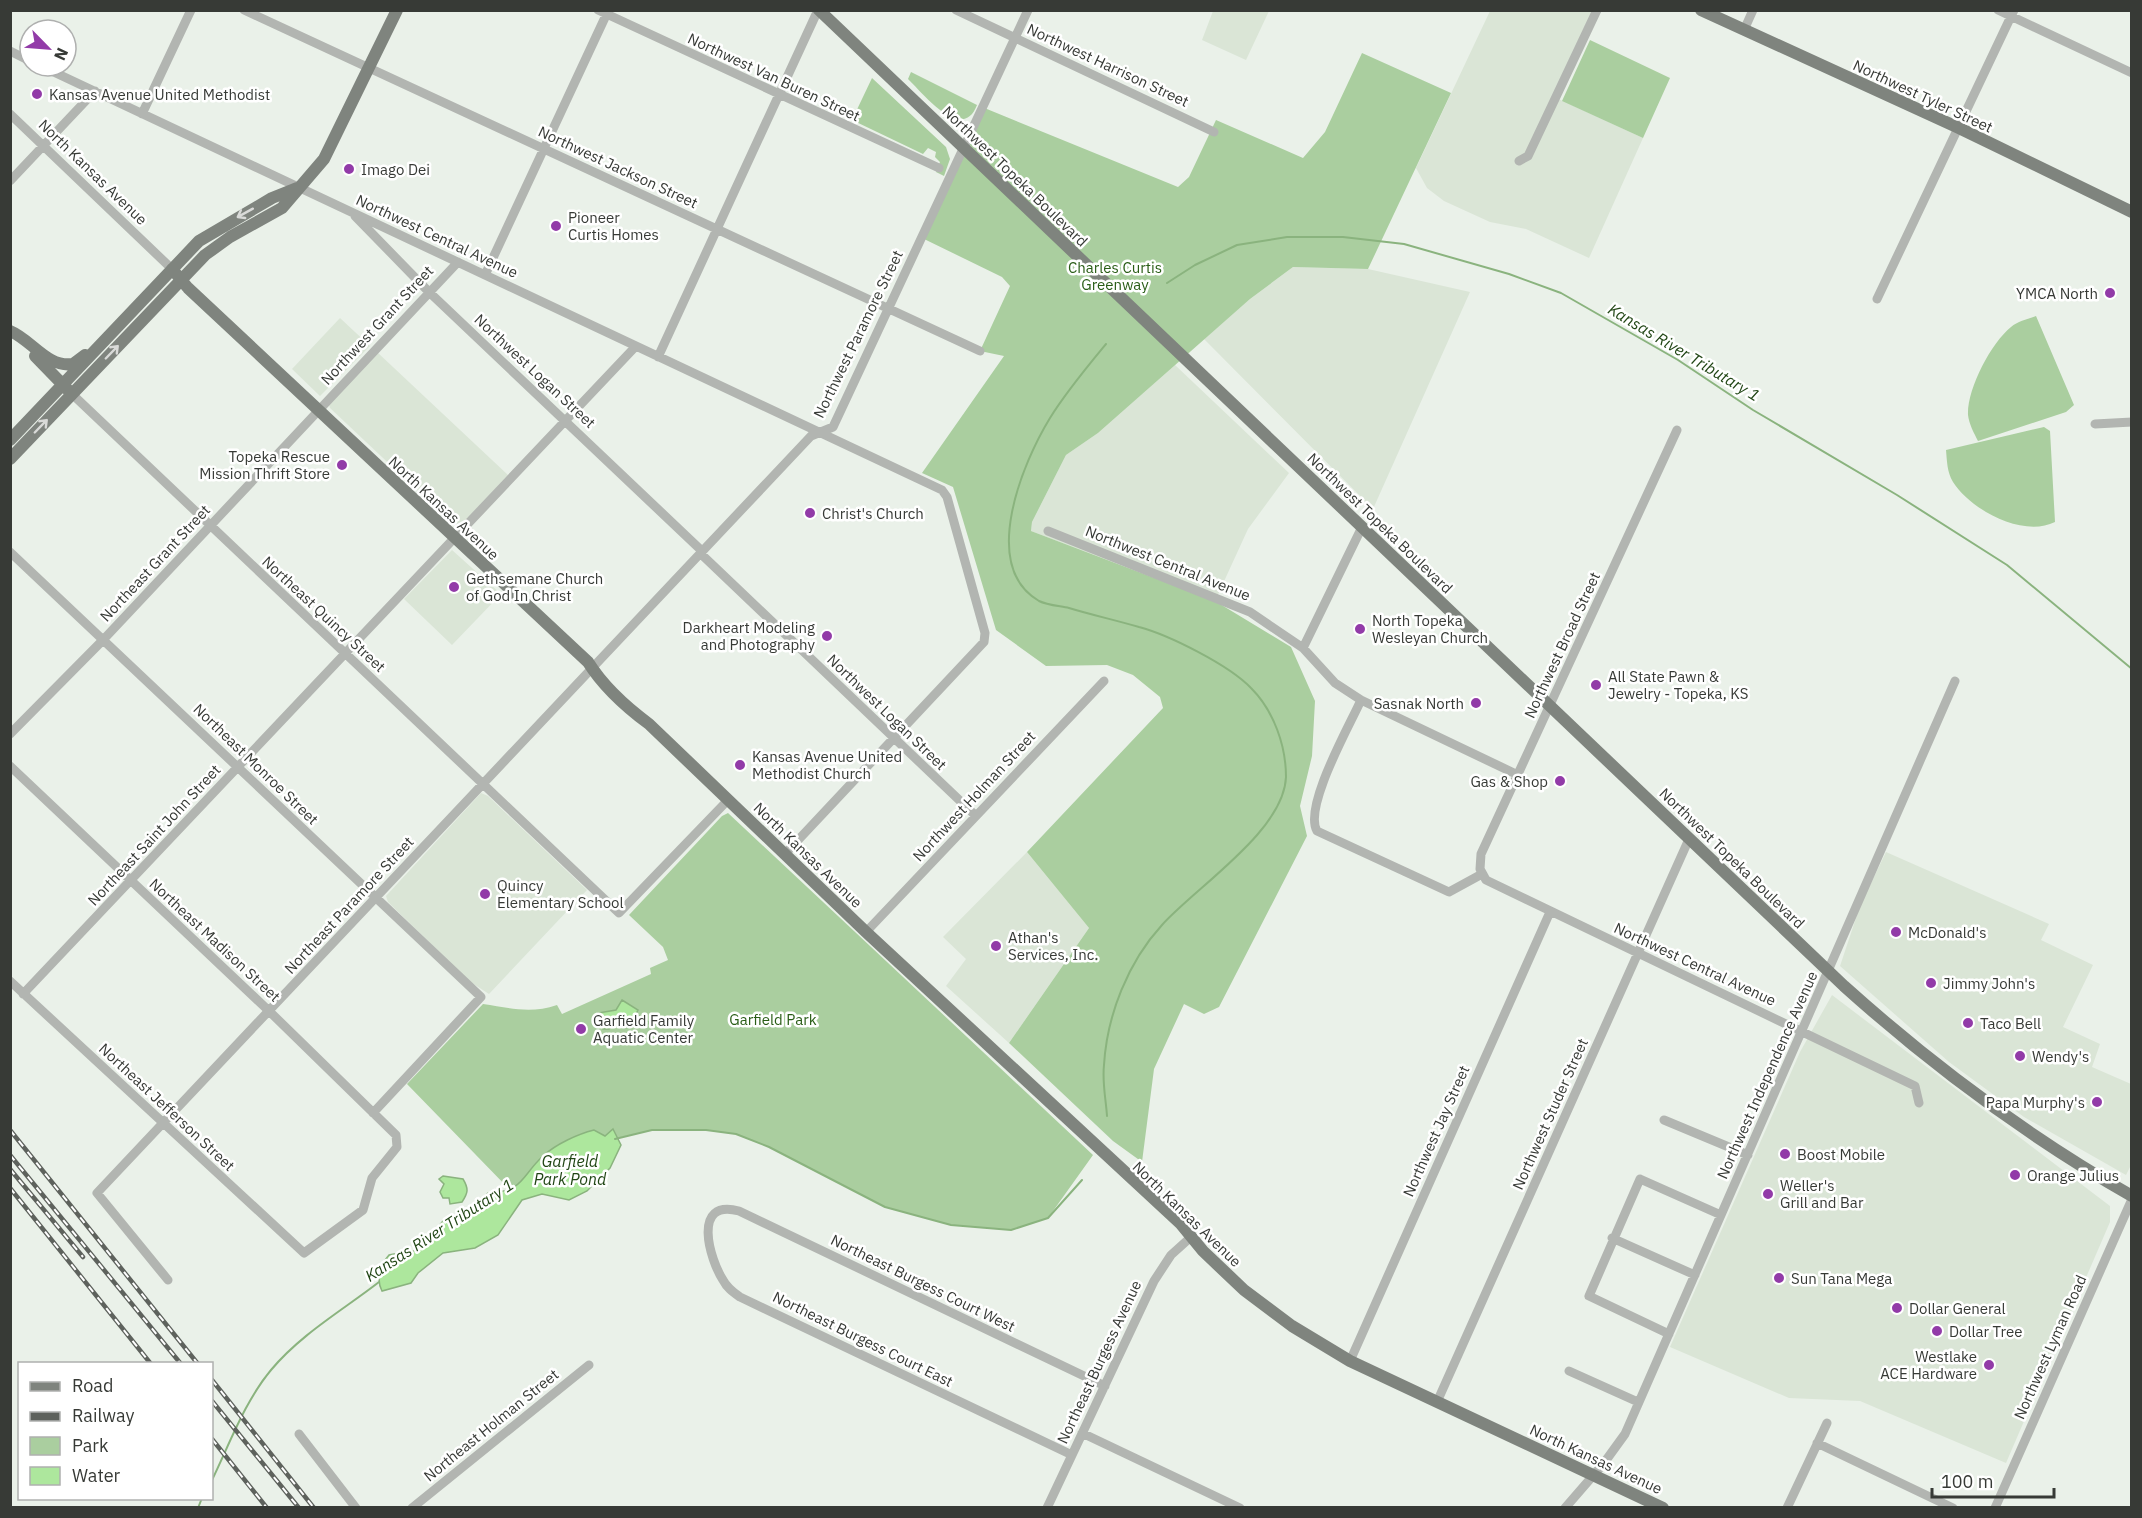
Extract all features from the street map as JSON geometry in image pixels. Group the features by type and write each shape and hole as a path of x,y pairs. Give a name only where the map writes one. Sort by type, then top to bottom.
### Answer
{"main road":[{"path":"10,440 68,389 217,246 282,208 332,148 397,10"},
{"name":"Northwest Topeka Boulevard","path":"818,10 1829,971 1909,1043 1975,1095 2035,1137 2132,1197"},
{"name":"Northwest Tyler Street","path":"1701,10 1959,128 2132,212"},
{"path":"10,333 22,336 47,358 66,365 77,362 115,328 199,241 224,224 272,198 298,188"},
{"name":"North Kansas Avenue","path":"172,268 318,410 592,668 626,705 1171,1215 1244,1290 1292,1326 1350,1361 1663,1508"},
{"path":"10,459 115,328"},
{"name":"Northeast Quincy Street","path":"10,333 68,389"}],"street":[{"path":"142,114 191,10"},
{"name":"Northwest Jackson Street","path":"244,10 980,351"},
{"path":"657,357 818,10"},
{"name":"Northwest Harrison Street","path":"956,10 1214,132"},
{"name":"Northwest Paramore Street","path":"592,668 812,436 833,427 1028,10"},
{"path":"1519,161 1527,156 1598,10"},
{"path":"1744,30 1753,10"},
{"path":"1998,10 2012,14 2132,73"},
{"path":"485,275 604,12"},
{"name":"Northwest Van Buren Street","path":"604,12 780,93 853,130 939,168"},
{"path":"1877,299 2012,14"},
{"name":"Northwest Central Avenue","path":"67,78 657,357 822,432 944,492 985,633 983,645 785,854"},
{"path":"10,181 95,91"},
{"name":"North Kansas Avenue","path":"10,114 172,268"},
{"name":"Northwest Logan Street","path":"349,210 429,292 566,421 893,739 976,816"},
{"name":"Northwest Grant Street","path":"318,410 459,262"},
{"name":"Northeast Saint John Street","path":"23,994 636,346"},
{"name":"Northeast Quincy Street","path":"68,389 209,526 619,913 728,800"},
{"name":"Northeast Grant Street","path":"10,734 103,640 318,410"},
{"path":"2095,424 2132,422"},
{"name":"Northwest Broad Street","path":"1482,874 1482,854 1677,430"},
{"path":"1303,648 1362,527"},
{"name":"Northwest Central Avenue","path":"1048,531 1231,603 1266,621 1303,648 1335,682 1361,700 1518,775"},
{"name":"Northeast Monroe Street","path":"10,552 481,997 373,1113"},
{"name":"Northeast Paramore Street","path":"168,1280 97,1193 592,668"},
{"name":"Northwest Holman Street","path":"866,932 1104,681"},
{"name":"Northwest Independence Avenue","path":"1565,1508 1620,1443 1955,681"},
{"path":"1361,700 1316,801 1314,826 1317,831 1449,892 1482,874"},
{"name":"Northeast Madison Street","path":"10,766 270,1011 398,1138 397,1147 372,1178 363,1210 304,1253"},
{"name":"Northwest Studer Street","path":"1437,1402 1689,839"},
{"name":"Northwest Central Avenue","path":"1482,874 1486,880 1550,912 1916,1086 1919,1103"},
{"name":"Northwest Jay Street","path":"1350,1361 1550,912"},
{"name":"Northeast Jefferson Street","path":"10,981 304,1253"},
{"path":"1664,1120 1748,1155"},
{"path":"1669,1334 1588,1296 1612,1238 1640,1179 1721,1215"},
{"name":"Northwest Lyman Road","path":"1995,1508 2132,1197"},
{"name":"Northeast Burgess Court West","path":"728,1210 739,1211 1105,1386"},
{"name":"Northeast Burgess Court East","path":"728,1210 711,1219 706,1233 722,1279 732,1291 1072,1455"},
{"name":"Northeast Burgess Avenue","path":"1047,1508 1161,1269 1171,1255 1191,1237"},
{"path":"1612,1238 1695,1275"},
{"name":"Northeast Holman Street","path":"412,1508 589,1365"},
{"path":"1569,1371 1638,1402"},
{"path":"1787,1508 1827,1423"},
{"path":"1082,1433 1240,1508"},
{"path":"299,1434 356,1508"},
{"path":"1817,1443 1953,1508"}],"shaded area":[{"path":"1213,11 1269,11 1246,60 1202,40"},
{"path":"1490,11 1592,11 1552,96 1643,138 1589,258 1526,229 1490,222 1444,201 1427,188 1416,168"},
{"path":"1293,267 1368,269 1470,292 1373,509 1204,339 1250,299"},
{"path":"340,318 370,346 320,396 292,369"},
{"path":"377,352 508,475 460,526 453,524 330,408 329,405"},
{"path":"1175,365 1289,473 1248,529 1215,601 1031,531 1032,522 1066,455 1098,433"},
{"path":"452,550 501,594 452,645 404,599"},
{"name":"Quincy Elementary School","path":"481,793 488,796 587,890 489,994 469,981 388,902 386,896"},
{"path":"1027,852 1089,928 1009,1043 946,986 966,959 943,937"},
{"path":"1886,852 2049,924 2041,940 2093,965 2063,1027 2100,1044 2092,1067 2131,1084 2131,1165 2126,1175 2024,1117 1949,1062 1840,966 1860,906"},
{"path":"1832,995 2110,1206 2110,1222 2006,1463 1860,1401 1789,1398 1670,1347 1800,1052"}],"green space":[{"path":"1590,40 1670,78 1643,138 1562,101"},
{"name":"Charles Curtis Greenway","path":"1362,53 1451,93 1368,269 1293,267 1250,299 1098,433 1066,455 1032,522 1031,531 1215,601 1291,647 1315,701 1312,756 1300,806 1307,836 1219,1007 1204,1014 1184,1004 1154,1069 1142,1162 1113,1141 1009,1043 1089,928 1027,852 1163,708 1160,697 1133,675 1107,665 1046,666 996,630 953,487 922,473 1004,356 980,351 1010,286 1002,277 922,238 982,107 1178,187 1189,177 1216,120 1303,158 1325,132"},
{"path":"911,72 977,105 970,116 962,119 953,118 932,104 908,79"},
{"path":"872,78 946,147 950,159 944,176 936,172 940,162 935,157 936,152 928,148 923,154 852,120"},
{"path":"2036,316 2074,405 2066,412 1978,441 1968,415 1971,393 1982,367 2003,334 2020,322"},
{"path":"2044,427 2050,431 2055,522 2042,526 2013,524 1972,502 1953,482 1948,470 1946,450"},
{"name":"Garfield Park","path":"728,813 1093,1155 1048,1218 1011,1230 951,1225 885,1207 769,1147 736,1134 706,1130 652,1130 617,1138 523,1189 510,1190 407,1084 483,1004 529,1010 557,1005 562,1014 651,974 650,968 668,960 663,947 629,915 722,816"}],"water":[{"path":"622,1000 638,1010 636,1014 649,1022 646,1028 630,1019 629,1027 624,1028 621,1018 609,1029 603,1029 598,1013 616,1010"},
{"name":"Garfield Park Pond","path":"613,1129 621,1145 610,1168 587,1191 569,1200 542,1194 522,1200 498,1235 475,1248 443,1253 418,1273 411,1283 382,1291 379,1282 380,1273 389,1255 419,1249 445,1219 461,1220 471,1215 474,1208 488,1193 509,1190 521,1182 543,1156 561,1144 594,1130 605,1136"},
{"path":"443,1176 463,1179 467,1191 462,1202 450,1204 449,1198 443,1198 440,1192 444,1184 439,1179"}],"waterway":[{"name":"Kansas River Tributary 1","path":"1167,283 1195,265 1237,245 1287,237 1343,237 1404,244 1509,274 1561,293 1678,360 1753,410 1897,495 2007,565 2132,669"},
{"path":"1106,344 1056,408 1028,460 1012,513 1009,539 1012,564 1021,585 1039,601 1152,631 1198,652 1241,679 1259,697 1272,718 1284,753 1286,777 1281,797 1271,818 1255,838 1162,925 1129,972 1115,1008 1106,1046 1103,1078 1107,1116"},
{"name":"Kansas River Tributary 1","path":"615,1139 652,1130 706,1130 736,1134 769,1147 885,1207 951,1225 1011,1230 1048,1218 1082,1180"},
{"name":"Kansas River Tributary 1","path":"213,1478 253,1395 271,1370 295,1345 379,1282"},
{"name":"Kansas River Tributary 1","path":"198,1508 201,1500"}],"railway":[{"path":"10,1130 196,1362"},
{"path":"10,1155 179,1362"},
{"path":"10,1169 83,1257"},
{"path":"10,1188 149,1362"},
{"path":"213,1381 314,1508"},
{"path":"213,1402 299,1508"},
{"path":"213,1440 267,1508"}],"place":[{"name":"Kansas Avenue United Methodist","path":"37,94"},
{"name":"Imago Dei","path":"349,169"},
{"name":"Pioneer Curtis Homes","path":"556,226"},
{"name":"YMCA North","path":"2110,293"},
{"name":"Topeka Rescue Mission Thrift Store","path":"342,465"},
{"name":"Christ's Church","path":"810,513"},
{"name":"Gethsemane Church of God In Christ","path":"454,587"},
{"name":"North Topeka Wesleyan Church","path":"1360,629"},
{"name":"Darkheart Modeling and Photography","path":"827,636"},
{"name":"All State Pawn & Jewelry - Topeka, KS","path":"1596,685"},
{"name":"Sasnak North","path":"1476,703"},
{"name":"Kansas Avenue United Methodist Church","path":"740,765"},
{"name":"Gas & Shop","path":"1560,781"},
{"name":"Quincy Elementary School","path":"485,894"},
{"name":"McDonald's","path":"1896,932"},
{"name":"Athan's Services, Inc.","path":"996,946"},
{"name":"Jimmy John's","path":"1931,983"},
{"name":"Taco Bell","path":"1968,1023"},
{"name":"Garfield Family Aquatic Center","path":"581,1029"},
{"name":"Wendy's","path":"2020,1056"},
{"name":"Papa Murphy's","path":"2097,1102"},
{"name":"Boost Mobile","path":"1785,1154"},
{"name":"Orange Julius","path":"2015,1175"},
{"name":"Weller's Grill and Bar","path":"1768,1194"},
{"name":"Sun Tana Mega","path":"1779,1278"},
{"name":"Dollar General","path":"1897,1308"},
{"name":"Dollar Tree","path":"1937,1331"},
{"name":"Westlake ACE Hardware","path":"1989,1365"}]}
